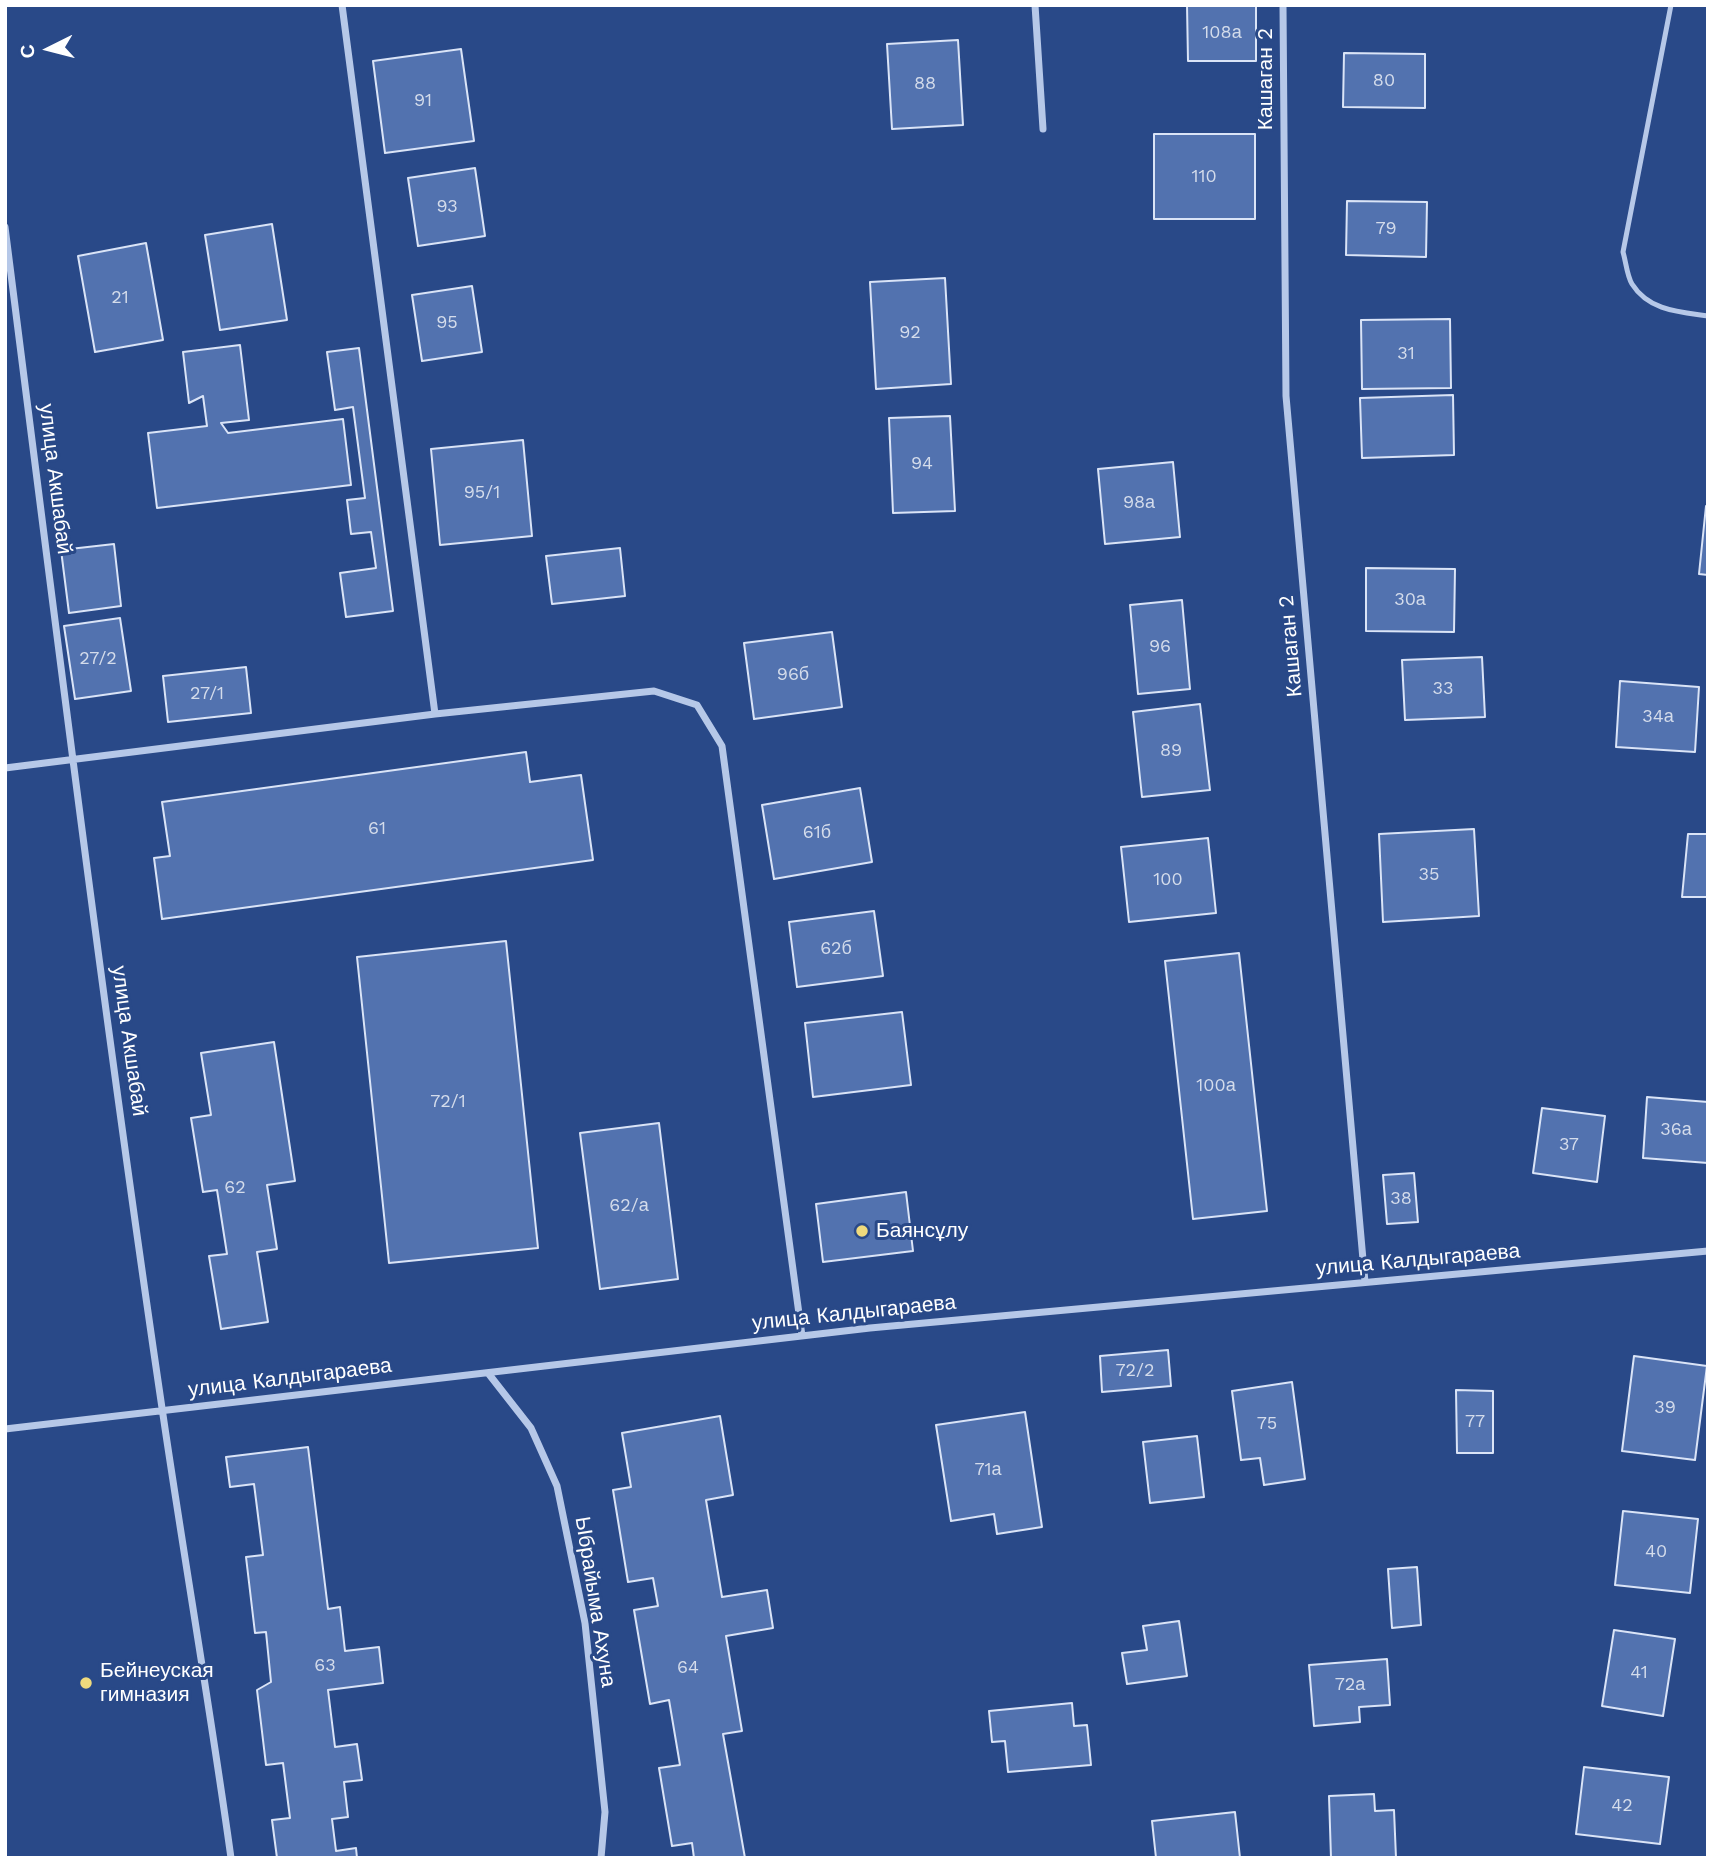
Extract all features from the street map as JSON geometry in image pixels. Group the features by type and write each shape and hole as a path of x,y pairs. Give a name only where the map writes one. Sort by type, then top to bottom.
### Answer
{"street":[{"path":"342,5 435,714"},
{"path":"1035,5 1043,129"},
{"name":"Кашаган 2","path":"1283,5 1286,396 1365,1282"},
{"name":"улица Акшабай","path":"5,227 73,759 163,1411 231,1858"},
{"path":"5,768 435,714 654,691 697,705 722,746 802,1336"},
{"name":"улица Калдыгараева","path":"5,1429 802,1336 1708,1251"},
{"name":"Ыбрайыма Ахуна","path":"488,1373 531,1428 557,1486 585,1623 605,1812 601,1858"}],"lane":[{"path":"1671,5 1623,252 1631,283 1647,302 1672,311 1708,316"}],"building":[{"path":"1187,5 1256,5 1256,61 1188,61"},
{"path":"958,40 963,125 892,129 887,44"},
{"path":"461,49 474,141 385,153 373,61"},
{"path":"1344,53 1425,54 1425,108 1343,107"},
{"path":"1154,134 1255,134 1255,219 1154,219"},
{"path":"475,168 485,236 418,246 408,178"},
{"path":"1347,201 1427,202 1426,257 1346,255"},
{"path":"272,224 287,320 220,330 205,235"},
{"path":"146,243 163,340 95,352 78,256"},
{"path":"945,278 951,384 876,389 870,282"},
{"path":"472,286 482,352 422,361 412,295"},
{"path":"1450,319 1451,388 1362,389 1361,320"},
{"path":"240,345 249,420 221,423 228,433 343,419 351,485 157,508 148,433 207,426 203,396 189,403 183,352"},
{"path":"359,348 393,611 346,617 340,573 376,568 371,532 351,534 347,500 365,498 353,407 335,410 327,352"},
{"path":"1453,395 1454,455 1362,458 1360,398"},
{"path":"950,416 955,511 893,513 889,418"},
{"path":"523,440 532,536 440,545 431,449"},
{"path":"1173,462 1180,537 1105,544 1098,469"},
{"path":"1708,506 1708,575 1699,574"},
{"path":"114,544 121,606 69,613 61,550"},
{"path":"620,548 625,596 552,604 546,556"},
{"path":"1366,568 1455,569 1454,632 1366,631"},
{"path":"1182,600 1190,689 1138,694 1130,605"},
{"path":"120,618 131,691 75,699 64,626"},
{"path":"832,632 842,707 754,719 744,643"},
{"path":"1482,657 1485,717 1405,720 1402,660"},
{"path":"246,667 251,713 168,722 163,676"},
{"path":"1620,681 1699,687 1695,752 1616,747"},
{"path":"1200,704 1210,790 1142,797 1133,712"},
{"path":"526,752 530,782 581,775 593,860 162,919 154,858 170,856 162,802"},
{"path":"860,788 872,862 774,879 762,805"},
{"path":"1474,829 1479,916 1383,922 1379,834"},
{"path":"1688,834 1708,834 1708,897 1682,897"},
{"path":"1208,838 1216,913 1129,922 1121,847"},
{"path":"874,911 883,976 797,987 789,922"},
{"path":"506,941 538,1248 389,1263 357,957"},
{"path":"1239,953 1267,1211 1193,1219 1165,961"},
{"path":"902,1012 911,1085 813,1097 805,1023"},
{"path":"274,1042 295,1181 267,1185 277,1249 257,1252 268,1322 221,1329 209,1256 227,1254 217,1190 203,1192 191,1118 211,1115 201,1053"},
{"path":"1647,1097 1708,1102 1708,1163 1643,1158"},
{"path":"1542,1108 1605,1116 1597,1182 1533,1173"},
{"path":"659,1123 678,1279 600,1289 580,1133"},
{"path":"1414,1173 1418,1222 1387,1224 1383,1175"},
{"path":"906,1192 913,1251 823,1262 816,1204"},
{"path":"1168,1350 1171,1386 1102,1392 1100,1356"},
{"path":"1634,1356 1707,1366 1695,1460 1622,1451"},
{"path":"1292,1382 1305,1479 1264,1485 1260,1458 1241,1460 1232,1391"},
{"path":"1456,1390 1493,1391 1493,1453 1457,1453"},
{"path":"1025,1412 1042,1527 997,1534 994,1514 951,1521 936,1425"},
{"path":"720,1416 733,1495 706,1500 722,1597 767,1590 773,1628 726,1636 742,1731 723,1734 745,1858 694,1858 692,1843 672,1846 659,1768 680,1765 669,1700 650,1704 634,1610 658,1606 653,1578 628,1582 613,1490 631,1487 622,1433"},
{"path":"1197,1436 1204,1497 1150,1503 1143,1442"},
{"path":"308,1447 328,1609 340,1607 345,1651 379,1647 383,1683 328,1690 335,1747 357,1744 362,1780 344,1782 348,1817 332,1819 336,1851 356,1848 357,1858 277,1858 272,1820 290,1818 283,1763 266,1765 257,1690 271,1682 266,1632 255,1633 246,1557 263,1555 254,1484 230,1487 226,1457"},
{"path":"1623,1511 1698,1519 1690,1593 1615,1585"},
{"path":"1417,1567 1421,1625 1392,1628 1388,1569"},
{"path":"1179,1621 1187,1676 1127,1684 1122,1653 1147,1650 1143,1626"},
{"path":"1614,1630 1675,1639 1663,1716 1602,1706"},
{"path":"1387,1659 1390,1705 1359,1707 1360,1722 1314,1726 1309,1665"},
{"path":"1072,1703 1074,1726 1087,1725 1091,1765 1008,1772 1005,1741 992,1742 989,1711"},
{"path":"1584,1767 1669,1777 1660,1844 1576,1834"},
{"path":"1374,1794 1375,1811 1394,1810 1396,1858 1331,1858 1329,1796"},
{"path":"1235,1812 1240,1858 1156,1858 1152,1821"}],"place":[{"name":"Баянсұлу","path":"862,1231"},
{"name":"Бейнеуская гимназия","path":"86,1683"}]}
